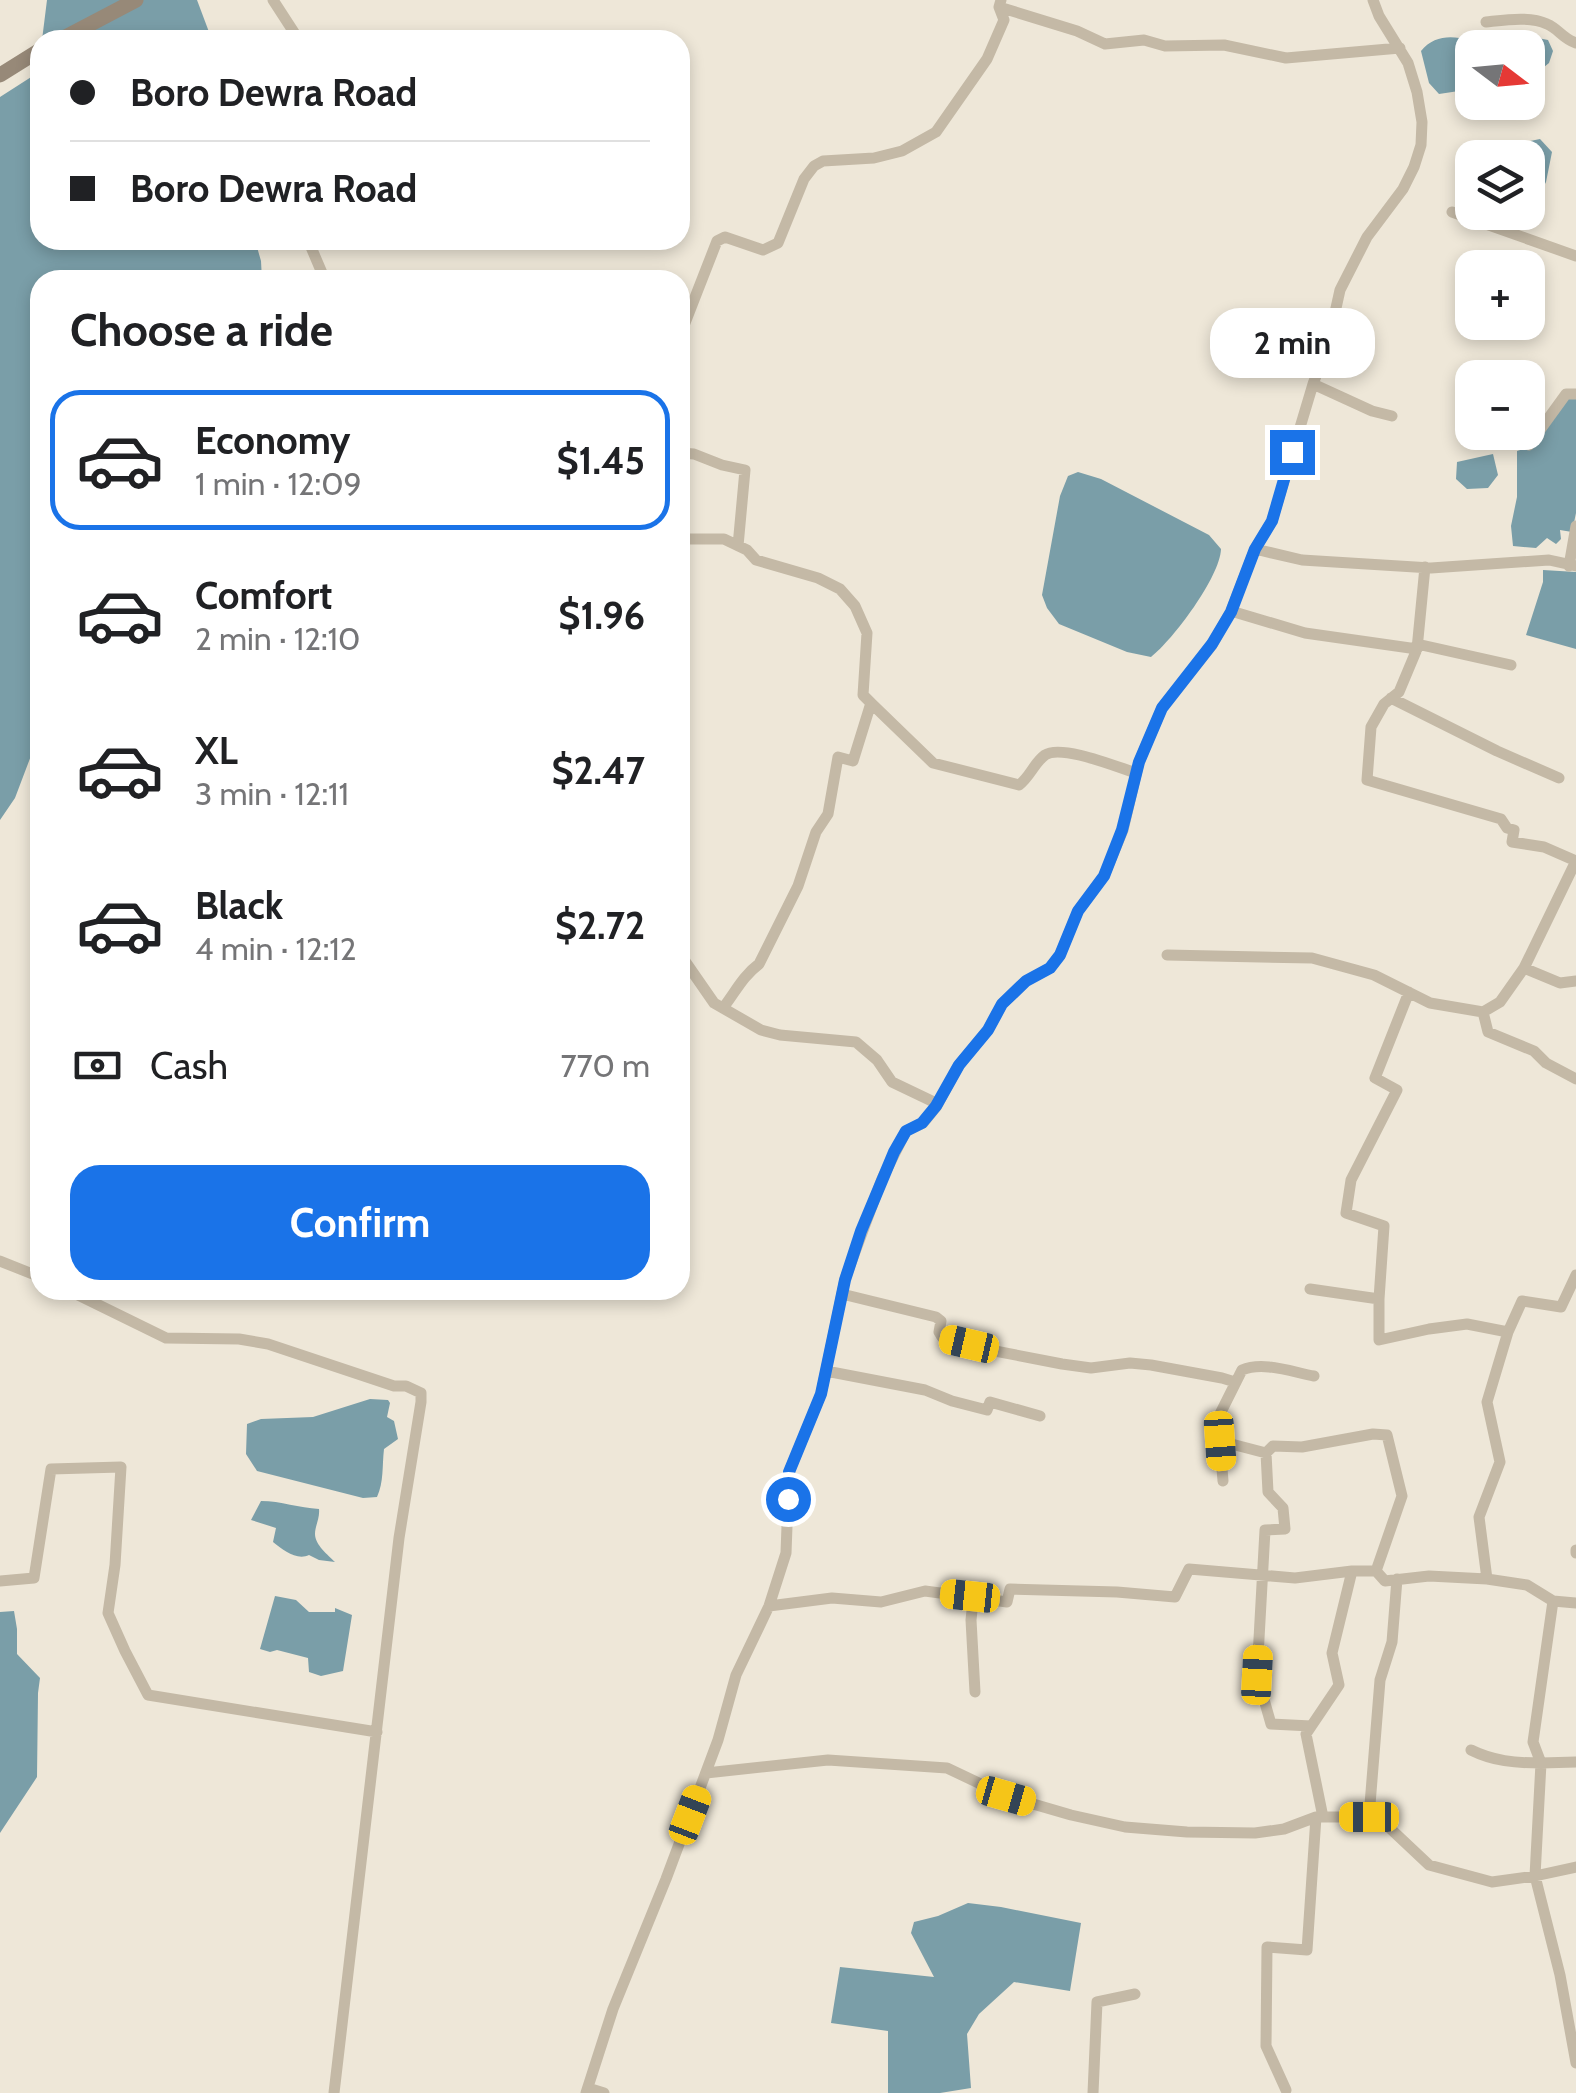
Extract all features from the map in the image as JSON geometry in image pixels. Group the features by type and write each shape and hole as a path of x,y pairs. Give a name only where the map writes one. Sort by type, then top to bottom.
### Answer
{"street":[{"path":"79,30 136,0"},
{"path":"272,0 292,30"},
{"path":"604,2093 587,2090 613,2009 706,1773 736,1676 769,1606 786,1552 789,1472 821,1394 842,1294 861,1231 894,1152 906,1131 922,1123 938,1104 959,1065 988,1030 1002,1004 1026,981 1050,968 1060,955 1078,911 1104,876 1122,830 1136,773 1162,708 1212,644 1231,612 1255,549 1272,521 1328,344 1340,290 1367,237 1414,168 1422,122 1417,92 1408,63 1378,16 1374,0"},
{"path":"1000,3 1105,44 1144,40 1165,46 1224,44 1286,58 1400,48"},
{"path":"690,311 718,241 726,237 763,250 778,243 804,179 814,166 823,161 874,158 902,151 936,132 988,60 1004,20 1000,3"},
{"path":"1486,22 1516,19 1548,24 1564,39 1576,43"},
{"path":"0,75 30,56"},
{"path":"1452,212 1576,256"},
{"path":"1313,384 1392,416"},
{"path":"1545,423 1566,394 1576,394"},
{"path":"690,454 745,470 738,546"},
{"path":"1255,549 1302,560 1425,567 1549,560 1573,566 1576,526"},
{"path":"690,538 724,540 748,550 756,560 818,578 840,589 855,606 867,633 862,695 933,763 1019,785 1041,758 1052,751 1136,773"},
{"path":"1167,955 1312,958 1374,975 1430,1003 1483,1012 1500,1002 1524,968 1576,861 1544,848 1512,842 1514,830 1506,828 1501,819 1367,780 1370,726 1384,704 1400,692 1417,647 1425,567"},
{"path":"1231,612 1305,633 1417,647 1510,665"},
{"path":"1391,698 1559,778"},
{"path":"723,1008 738,984 759,964 798,886 816,832 828,814 838,757 853,760 871,703"},
{"path":"690,968 714,1003 761,1030 856,1042 877,1060 892,1082 938,1104"},
{"path":"1524,968 1560,983 1576,981"},
{"path":"1409,992 1375,1078 1398,1090 1352,1180 1346,1213 1384,1226 1379,1340 1467,1324 1508,1332"},
{"path":"1483,1012 1488,1032 1534,1052 1576,1079"},
{"path":"0,1261 30,1273"},
{"path":"1487,1578 1479,1517 1500,1462 1487,1402 1508,1332 1522,1302 1561,1307 1576,1276"},
{"path":"1310,1289 1378,1299"},
{"path":"842,1294 936,1317 941,1320 942,1337 994,1352 1091,1368 1152,1365 1235,1382"},
{"path":"88,1300 166,1338 238,1338 268,1344 420,1393 334,2093"},
{"path":"1223,1481 1218,1418 1242,1370 1262,1366 1314,1376"},
{"path":"826,1371 925,1390 987,1410 990,1402 1040,1416"},
{"path":"1311,1726 1270,1724 1257,1675 1265,1530 1286,1529 1284,1508 1268,1492 1266,1453 1272,1446 1302,1447 1387,1435 1402,1496 1376,1571"},
{"path":"1220,1441 1266,1453"},
{"path":"0,1581 34,1578 51,1469 121,1467 108,1613 148,1695 377,1732"},
{"path":"769,1606 832,1598 881,1602 925,1591 1007,1602 1010,1589 1175,1597 1188,1569 1295,1578 1352,1570 1376,1571 1384,1581 1429,1576 1487,1578 1527,1585 1553,1600 1576,1603"},
{"path":"1286,2090 1266,2046 1266,1947 1308,1950 1320,1817 1306,1734 1340,1685 1332,1652 1352,1570"},
{"path":"1369,1817 1380,1680 1392,1642 1396,1580"},
{"path":"970,1596 975,1692"},
{"path":"1553,1600 1532,1742 1540,1763 1534,1876 1560,1975 1576,2063"},
{"path":"1471,1750 1517,1764 1576,1762"},
{"path":"706,1773 828,1760 947,1768 1006,1796 1124,1827 1255,1834 1320,1817 1378,1817 1429,1865 1492,1882 1576,1867"},
{"path":"1093,2093 1098,2002 1135,1994"}],"water":[{"path":"47,0 197,0 208,30 43,30"},
{"path":"1452,37 1455,92 1439,94 1429,83 1421,51 1435,40"},
{"path":"1545,39 1553,51 1545,66"},
{"path":"30,78 30,250 258,250 261,270 30,270 30,758 15,798 0,820 0,97"},
{"path":"1545,144 1552,152 1545,184"},
{"path":"1566,397 1576,397 1576,513 1572,532 1560,530 1561,539 1556,544 1547,538 1536,548 1513,546 1517,451 1545,450 1545,426"},
{"path":"1493,454 1498,475 1488,488 1467,489 1456,479 1457,462"},
{"path":"1078,472 1101,479 1209,535 1221,549 1213,575 1194,607 1151,657 1127,652 1059,624 1047,608 1042,595 1060,496 1068,476"},
{"path":"1543,570 1576,572 1576,649 1526,635 1543,582"},
{"path":"370,1399 388,1400 387,1417 394,1421 398,1439 384,1449 377,1497 363,1498 257,1471 246,1454 247,1424 261,1419 313,1417"},
{"path":"261,1501 319,1509 316,1538 335,1562 309,1555 295,1556 273,1542 276,1528 251,1520"},
{"path":"275,1596 296,1600 309,1612 335,1612 335,1608 352,1615 343,1671 321,1676 309,1672 308,1658 260,1649"},
{"path":"14,1611 17,1654 40,1678 37,1777 0,1833 0,1612"},
{"path":"968,1903 1081,1923 1070,1991 1014,1982 979,2014 967,2034 971,2088 940,2093 888,2093 888,2031 831,2023 840,1967 934,1977 911,1933 914,1922"}],"route":[{"path":"788,1499 789,1472 821,1394 845,1280 894,1152 906,1131 922,1123 936,1106 1002,1004 1026,981 1050,968 1060,955 1078,911 1104,876 1122,830 1139,762 1162,708 1212,644 1231,612 1255,549 1272,521 1292,452"}]}
